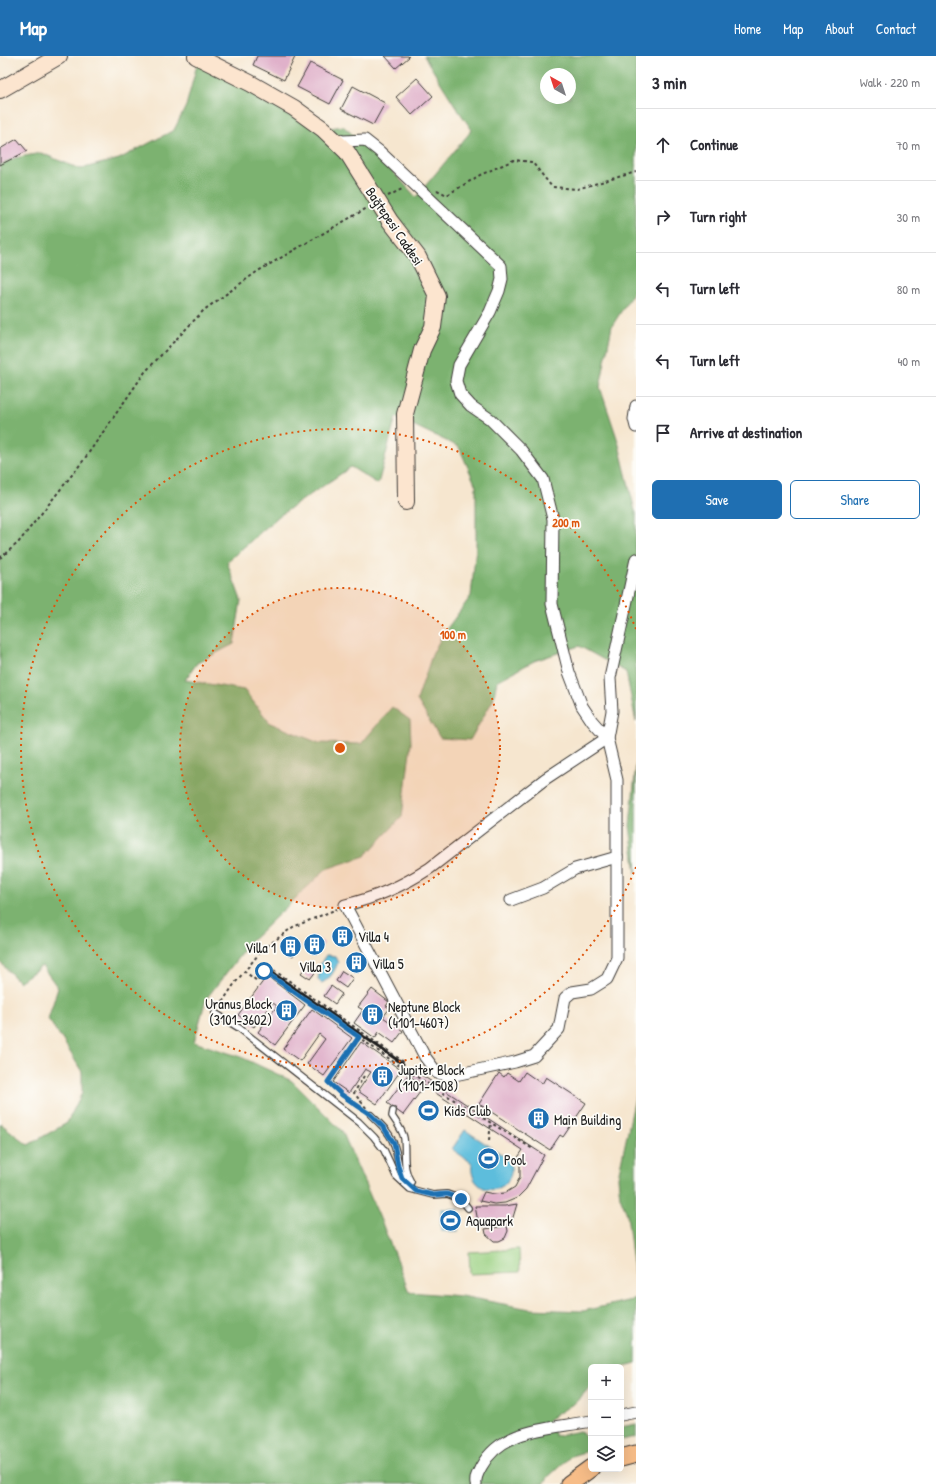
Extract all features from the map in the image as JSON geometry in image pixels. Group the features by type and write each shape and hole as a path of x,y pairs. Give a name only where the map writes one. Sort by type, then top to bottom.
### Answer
{"main road":[{"path":"624,1457 636,1454"},
{"path":"569,1484 588,1470"}],"street":[{"path":"0,90 59,56"},
{"name":"Bağtepesi Caddesi","path":"196,56 250,82 294,108 333,138 347,152 390,221 418,257 437,296 433,327 422,350 405,414 406,502"},
{"path":"333,138 344,141 365,140 465,230 501,266 502,279 499,291 490,312 459,365 456,381 460,394 471,406 490,419 521,450 543,479 553,519 552,604 560,637 569,672 582,706 592,721 607,738"},
{"path":"636,406 634,419 636,427"},
{"path":"607,738 545,779 430,868 411,880 377,896 345,905 426,1057 437,1073 450,1076 515,1062 534,1056 559,1029 565,998 572,992 592,989 607,978 616,958 617,780 607,738 612,711 610,678 636,559"},
{"path":"511,900 543,888 575,869 617,857"},
{"path":"624,1414 636,1412"},
{"path":"476,1484 475,1478 484,1462 498,1448 509,1440 536,1430 588,1421"}],"lane":[{"path":"215,1013 239,1028 359,1122 374,1136 384,1150 396,1176 410,1190 433,1195 447,1194 461,1199 468,1208"},
{"path":"393,1111 392,1116 404,1137 404,1156 408,1178 416,1191"},
{"path":"371,1115 384,1128 394,1143 398,1166 402,1178 416,1191"}],"path":[{"path":"435,189 447,195 480,175 514,160 532,162 552,187 577,189 636,172"},
{"path":"0,558 18,543 83,461 145,372 204,310 258,272 358,215 378,201 413,183"},
{"path":"215,1013 235,982 262,950 293,927 345,905"},
{"path":"244,971 257,981 268,966 404,1062 401,1067"},
{"path":"264,971 401,1067 532,1149"},
{"path":"359,1037 328,1082 342,1095 371,1115"},
{"path":"364,1076 354,1093 371,1115"},
{"path":"489,1140 491,1123"}],"green space":[{"path":"424,56 636,56 636,288 612,326 600,387 618,441 636,513 636,722 626,672 579,646 534,661 497,681 493,700 470,740 440,738 417,700 432,655 443,634 471,596 476,547 476,486 459,447 396,417 378,484 351,467 279,516 227,562 241,600 234,644 197,663 185,680 244,690 270,723 319,743 361,744 392,707 410,720 411,743 402,817 365,856 326,869 251,941 206,999 194,1042 241,1057 292,1081 342,1131 382,1223 409,1292 461,1296 530,1309 583,1311 636,1299 636,1363 624,1366 624,1364 588,1364 588,1389 576,1402 548,1420 555,1436 580,1431 588,1440 588,1451 571,1456 548,1477 544,1484 0,1484 0,1123 28,1145 67,1123 82,1093 82,1072 48,1019 58,988 42,966 19,982 0,962 0,164 9,159 41,153 80,169 119,159 174,130 186,106 199,57 323,129 343,126 384,162 416,197 472,130"},
{"path":"636,764 636,873 630,826"},
{"path":"636,1093 636,1288 627,1214 620,1197 618,1177"},
{"path":"519,1249 520,1272 470,1274 469,1252"},
{"path":"636,1424 636,1437 624,1439 624,1426"}],"water":[{"path":"326,955 335,956 338,962 330,977 321,983 318,979 318,968"},
{"name":"Kids Club","path":"431,1104 434,1105 434,1115 427,1116 424,1115 423,1108 424,1105"},
{"name":"Pool","path":"465,1130 504,1156 510,1163 510,1177 506,1183 499,1188 492,1190 484,1188 477,1183 472,1173 472,1163 452,1149"},
{"name":"Aquapark","path":"441,1209 458,1209 458,1231 441,1231"}],"building":[{"path":"257,56 295,57 284,80 253,65"},
{"path":"385,56 408,56 409,57 396,68"},
{"path":"310,63 343,80 330,104 297,87"},
{"path":"417,78 433,96 412,115 396,97"},
{"path":"353,86 385,103 373,125 341,109"},
{"path":"17,139 27,151 0,165 0,149"},
{"name":"Villa 4","path":"340,927 351,936 344,945 333,937"},
{"name":"Villa 3","path":"314,936 324,943 317,953 307,946"},
{"name":"Villa 1","path":"288,938 300,946 293,956 281,948"},
{"name":"Villa 5","path":"354,954 365,962 358,972 347,964"},
{"path":"308,964 317,970 310,979 301,973"},
{"path":"342,971 353,978 346,988 336,981"},
{"name":"Uranus Block (3101-3602)","path":"267,976 305,1005 275,1045 258,1032 277,1006 273,1003 254,1027 238,1015"},
{"path":"331,986 342,994 335,1004 324,996"},
{"name":"Neptune Block (4101-4607)","path":"372,989 389,1002 386,1006 390,1008 383,1017 403,1031 394,1043 379,1032 375,1038 354,1023 363,1010 358,1007"},
{"path":"312,1009 352,1038 324,1076 307,1064 325,1039 319,1034 300,1061 283,1049"},
{"name":"Jupiter Block (1101-1508)","path":"361,1042 401,1070 377,1104 358,1091 371,1072 365,1069 349,1093 333,1082"},
{"path":"409,1067 544,1155 526,1189 517,1198 505,1203 494,1204 480,1201 484,1192 494,1194 505,1193 515,1187 520,1177 520,1165 517,1159 523,1150 405,1073"},
{"name":"Main Building","path":"525,1072 542,1084 546,1077 586,1103 563,1137 560,1135 550,1150 479,1104 499,1073 504,1077 507,1073 519,1081"},
{"path":"407,1076 423,1088 403,1115 387,1103"},
{"path":"517,1204 511,1224 479,1227 475,1206 505,1206"},
{"path":"507,1226 508,1231 505,1238 499,1241 494,1241 486,1234 485,1229"}],"railway":[{"path":"267,969 403,1064"}],"place":[{"name":"Villa 4","path":"342,936"},
{"name":"Villa 3","path":"315,944"},
{"name":"Villa 1","path":"291,947"},
{"name":"Villa 5","path":"356,963"},
{"name":"Uranus Block (3101-3602)","path":"287,1011"},
{"name":"Neptune Block (4101-4607)","path":"373,1014"},
{"name":"Jupiter Block (1101-1508)","path":"382,1077"},
{"name":"Kids Club","path":"429,1110"},
{"name":"Main Building","path":"539,1119"},
{"name":"Pool","path":"488,1159"},
{"name":"Aquapark","path":"450,1220"}],"route":[{"path":"264,971 359,1037 328,1082 342,1095 371,1115 384,1128 394,1143 398,1166 402,1178 416,1191 433,1195 447,1194 461,1199"}]}
